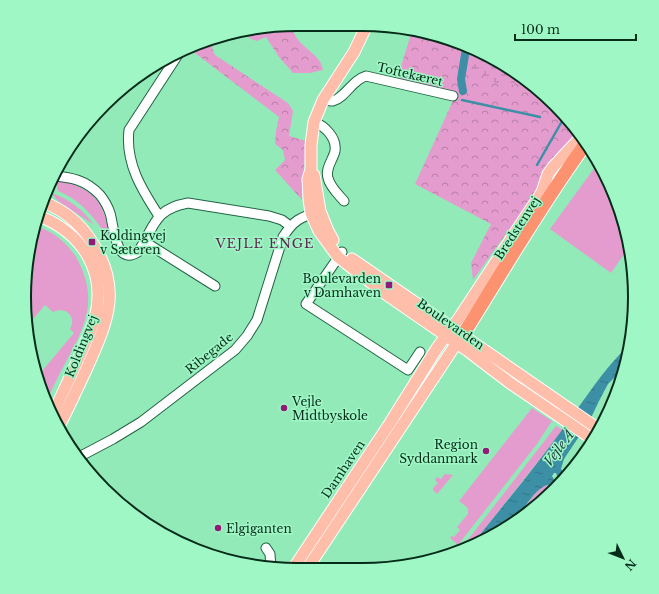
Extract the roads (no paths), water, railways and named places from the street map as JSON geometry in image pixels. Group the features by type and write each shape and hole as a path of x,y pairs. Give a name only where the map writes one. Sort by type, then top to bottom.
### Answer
{"highway":[{"name":"Bredstenvej","path":"456,332 582,148"}],"main road":[{"path":"315,212 309,199 308,179 311,169 314,122 323,100 354,52 364,31"},
{"name":"Bredstenvej","path":"456,332 542,192 548,174 577,141"},
{"name":"Koldingvej","path":"48,204 57,208 72,219 88,235 105,266 110,303 99,342 61,421"},
{"name":"Boulevarden","path":"315,212 320,231 340,254 358,264 517,374 567,414 591,431"},
{"name":"Koldingvej","path":"43,218 52,221 67,231 80,244 89,259 96,279 98,298 95,318 88,338 55,409"},
{"path":"311,563 456,332"},
{"name":"Damhaven","path":"297,563 456,332"}],"street":[{"path":"159,216 139,185 134,171 128,140 129,130 173,61"},
{"name":"Toftekæret","path":"323,100 333,101 359,78 366,76 453,96"},
{"path":"314,122 331,134 334,143 334,151 327,170 328,178 331,185 344,201"},
{"path":"59,177 81,181 100,195 110,214 116,244 124,253 133,255 138,252 145,242 159,216 165,210 175,205 188,203 269,216 282,220 290,226 297,220 315,212"},
{"name":"Ribegade","path":"83,455 141,422 235,350 247,336 256,320 283,237 290,226"},
{"path":"145,242 215,286"},
{"path":"340,254 306,304 408,370 420,352"},
{"path":"266,548 270,554 271,561"}],"water":[{"name":"Vejle Å","path":"622,352 616,376 608,384 590,420 564,459 561,469 562,472 558,477 556,473 554,473 552,476 554,480 549,486 543,487 536,493 523,509 478,537 540,460 602,375"}],"waterway":[{"path":"463,91 461,79 466,52"},
{"path":"462,100 540,117"},
{"path":"537,165 562,122"}],"place":[{"name":"Koldingvej v Sæteren","path":"92,242"},
{"name":"Boulevarden v Damhaven","path":"389,285"},
{"name":"Vejle Midtbyskole","path":"284,408"},
{"name":"Region Syddanmark","path":"486,451"},
{"name":"Elgiganten","path":"218,528"}],"district":[{"name":"VEJLE ENGE","path":"265,243"}]}
